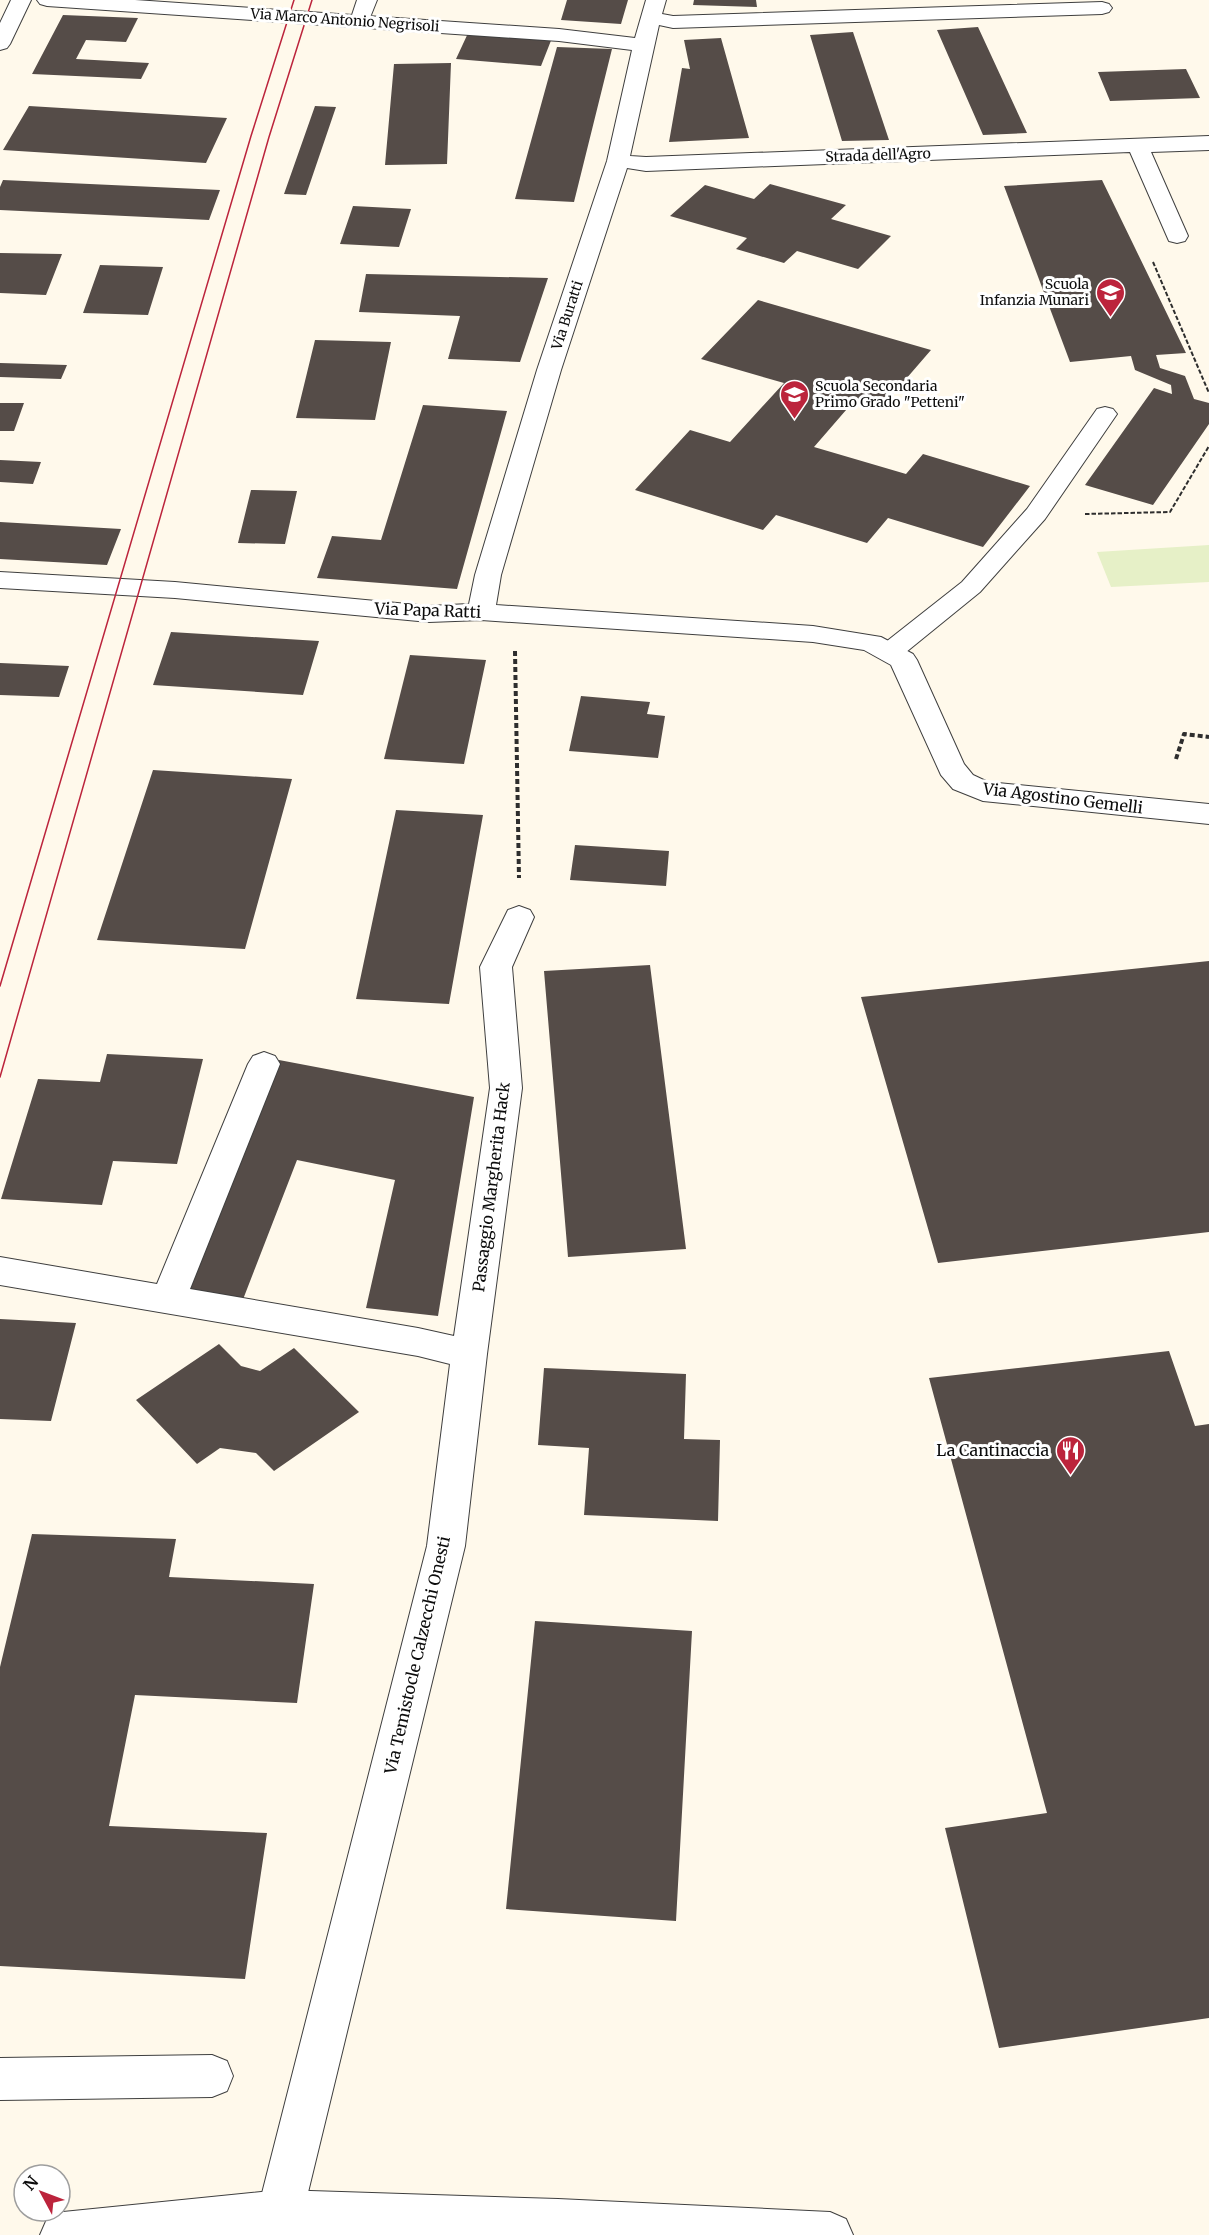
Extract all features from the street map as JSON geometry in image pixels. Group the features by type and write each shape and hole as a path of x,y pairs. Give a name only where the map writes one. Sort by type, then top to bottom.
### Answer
{"street":[{"path":"0,44 21,0"},
{"name":"Via Marco Antonio Negrisoli","path":"47,0 559,35 643,45"},
{"name":"Via Buratti","path":"481,612 488,575 549,370 618,161 653,9 673,22 1102,8"},
{"name":"Strada dell'Agro","path":"618,161 646,164 1209,143"},
{"path":"1138,146 1177,236"},
{"name":"Via Papa Ratti","path":"0,580 175,590 429,614 481,612 813,634 871,643 891,651"},
{"name":"Via Agostino Gemelli","path":"891,651 903,660 951,768 963,782 983,791 1209,814"},
{"name":"Passaggio Margherita Hack","path":"469,1354 506,1088 496,967 519,917"},
{"path":"168,1301 264,1064"},
{"path":"0,1271 418,1342 469,1354"},
{"name":"Via Temistocle Calzecchi Onesti","path":"280,2214 446,1546 469,1354"},
{"path":"63,2235 280,2214 558,2222 830,2235"}],"lane":[{"path":"360,21 367,0"},
{"path":"891,651 971,587 1036,514 1106,414"},
{"path":"0,2079 212,2076"}],"path":[{"path":"1152,262 1209,393"},
{"path":"1036,514 1170,512 1209,446"},
{"path":"514,614 519,917"},
{"path":"1176,759 1184,734 1209,737"}],"green space":[{"path":"1209,545 1209,582 1111,587 1097,552"}],"building":[{"path":"567,0 628,0 621,24 561,20"},
{"path":"694,0 756,0 757,7 693,5"},
{"path":"63,15 138,18 126,42 86,40 76,59 149,63 141,79 32,74"},
{"path":"978,27 1027,133 983,135 937,30"},
{"path":"469,31 552,38 541,66 456,59"},
{"path":"853,32 889,140 842,141 810,35"},
{"path":"721,38 749,138 669,142 682,68 690,69 684,40"},
{"path":"557,47 612,49 574,202 515,199"},
{"path":"451,63 447,164 385,165 394,64"},
{"path":"1186,69 1200,98 1110,101 1098,72"},
{"path":"29,106 227,118 206,163 3,150"},
{"path":"315,106 336,107 306,195 284,194"},
{"path":"3,180 220,190 209,220 0,210 0,187"},
{"name":"Scuola Infanzia Munari","path":"1102,180 1186,353 1156,355 1160,368 1185,376 1194,399 1209,403 1209,424 1153,505 1085,485 1154,388 1172,394 1171,385 1135,370 1131,356 1070,362 1004,186"},
{"path":"770,184 846,205 831,219 891,236 858,269 797,251 784,263 736,249 747,238 670,216 705,185 754,199"},
{"path":"353,206 411,209 399,247 340,244"},
{"path":"0,253 62,254 46,295 0,293"},
{"path":"100,265 163,267 148,315 83,313"},
{"path":"366,274 548,278 520,362 448,359 460,316 359,312"},
{"name":"Scuola Secondaria Primo Grado \"Petteni\"","path":"758,300 931,350 880,409 853,402 814,447 906,474 923,454 1030,486 983,547 888,518 867,543 776,515 763,530 635,490 690,430 730,442 784,383 701,359"},
{"path":"315,340 391,342 375,420 296,418"},
{"path":"0,363 67,365 61,379 0,377"},
{"path":"0,403 24,403 14,431 0,431"},
{"path":"423,405 507,411 457,589 317,578 332,536 381,540"},
{"path":"0,460 41,462 33,484 0,482"},
{"path":"251,490 297,491 285,544 238,543"},
{"path":"0,522 121,529 107,565 0,559"},
{"path":"171,632 319,641 303,695 153,685"},
{"path":"410,655 486,660 464,764 384,759"},
{"path":"0,663 69,666 59,697 0,695"},
{"path":"581,696 650,702 647,714 665,716 658,758 569,751"},
{"path":"153,770 292,779 245,949 97,940"},
{"path":"396,810 483,815 449,1004 356,999"},
{"path":"575,845 669,851 666,886 570,880"},
{"path":"1209,961 1209,1232 938,1263 861,997"},
{"path":"650,965 686,1249 568,1257 544,971"},
{"path":"107,1054 203,1059 177,1164 113,1161 102,1205 1,1199 38,1079 100,1082"},
{"path":"279,1060 474,1097 438,1316 366,1308 395,1180 297,1160 242,1302 182,1292"},
{"path":"0,1319 76,1323 51,1421 0,1419"},
{"path":"219,1344 241,1366 260,1371 294,1348 359,1412 274,1471 256,1453 220,1448 197,1464 136,1400"},
{"path":"1169,1351 1195,1426 1209,1424 1209,2018 999,2048 945,1828 1047,1813 929,1378"},
{"path":"544,1368 686,1374 684,1439 720,1440 718,1521 584,1515 589,1448 538,1445"},
{"path":"32,1534 176,1539 169,1577 314,1584 297,1703 135,1695 109,1826 267,1833 245,1979 0,1966 0,1667"},
{"path":"535,1621 692,1631 676,1921 506,1909"}],"tram line":[{"path":"0,986 251,136 294,0"},
{"path":"0,1077 269,137 312,0"}],"place":[{"name":"Scuola Infanzia Munari","path":"1110,318"},
{"name":"Scuola Secondaria Primo Grado \"Petteni\"","path":"794,420"},
{"name":"La Cantinaccia","path":"1070,1476"}]}
